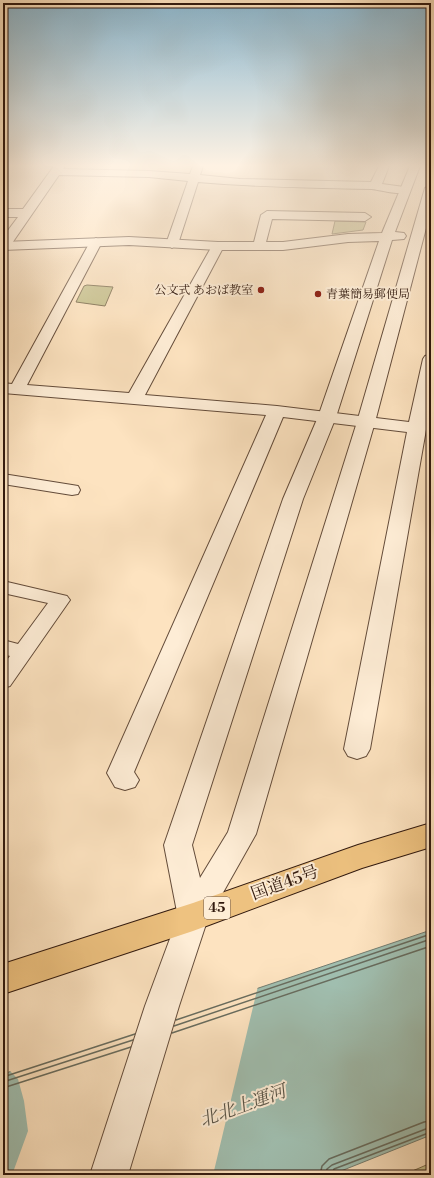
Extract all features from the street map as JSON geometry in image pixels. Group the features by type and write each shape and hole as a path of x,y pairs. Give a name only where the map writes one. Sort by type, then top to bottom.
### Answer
{"highway":[{"name":"国道45号","path":"3,979 193,917 358,857 431,834"}],"street":[{"path":"3,246 21,221"},
{"path":"172,244 180,221"},
{"path":"259,246 265,221"},
{"path":"193,917 178,845 292,499 327,417 393,221"},
{"path":"110,1175 175,967 193,917 242,834 424,235 426,221"},
{"path":"3,246 96,242 259,246 424,235"},
{"path":"96,242 10,388 277,411 417,428"},
{"path":"134,399 218,246"},
{"path":"357,748 431,359"},
{"path":"125,780 120,773 277,411"}],"lane":[{"path":"3,479 72,490"},
{"path":"3,587 60,600 3,681"},
{"path":"3,647 23,653"}],"shaded area":[{"path":"335,221 366,222 363,230 332,234"},
{"path":"84,286 113,287 105,306 76,302"},
{"path":"431,1163 431,1175 411,1175 410,1172"}],"water":[{"name":"北北上運河","path":"431,930 431,1135 331,1175 3,1175 3,1074"}],"pier":[{"path":"258,986 213,1175 12,1175 28,1131 24,1101 18,1079 9,1070"}],"place":[{"name":"公文式 あおば教室","path":"261,290"},
{"name":"青葉簡易郵便局","path":"318,294"}]}
